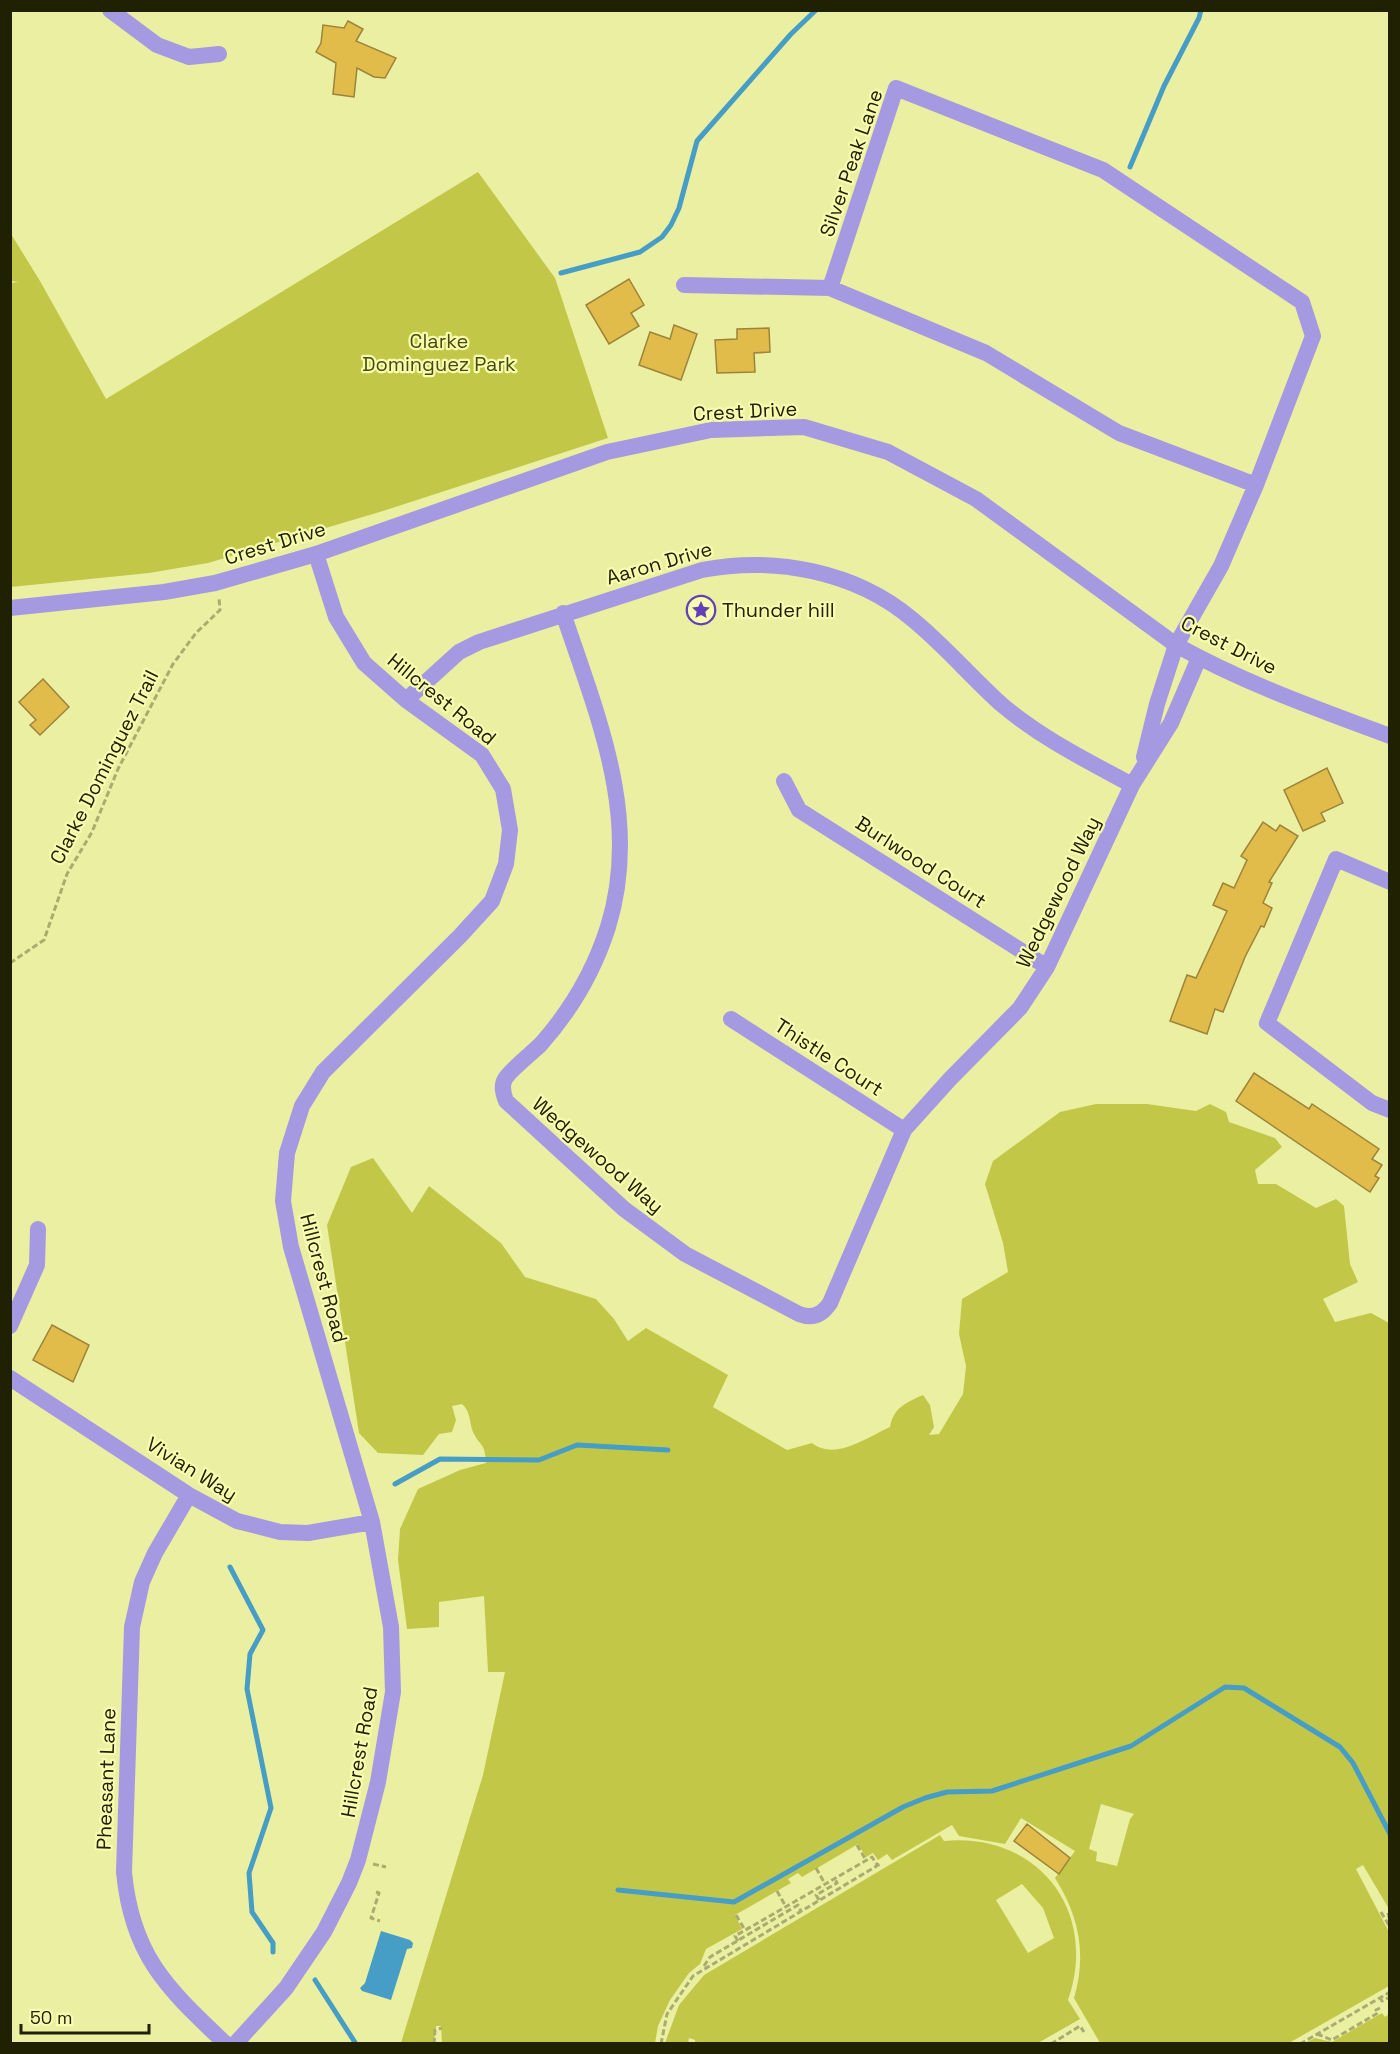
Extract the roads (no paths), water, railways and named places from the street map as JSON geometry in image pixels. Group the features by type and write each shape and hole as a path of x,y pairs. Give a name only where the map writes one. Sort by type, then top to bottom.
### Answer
{"street":[{"path":"110,10 157,45 189,57 219,54"},
{"name":"Silver Peak Lane","path":"830,288 896,88 1103,170 1302,302 1313,336 1256,485 1221,566 1176,645"},
{"path":"684,285 830,288 986,353 1119,433 1256,485"},
{"name":"Crest Drive","path":"10,608 164,592 215,583 316,554 607,452 711,430 804,427 888,452 976,499 1176,645 1199,658 1299,703 1389,736"},
{"name":"Hillcrest Road","path":"235,2043 286,1988 324,1932 352,1877 361,1850 385,1751 393,1692 390,1617 372,1522 291,1247 283,1202 287,1153 302,1106 323,1072 460,936 492,901 506,864 510,830 503,789 482,755 406,700 364,663 336,617 316,554"},
{"name":"Aaron Drive","path":"406,700 431,674 459,652 479,642 673,578 732,564 777,566 834,578 866,590 911,617 1001,703 1045,739 1132,785"},
{"name":"Wedgewood Way","path":"563,613 614,774 621,837 619,866 609,924 590,974 548,1036 506,1078 502,1089 506,1101 624,1209 685,1254 799,1314 810,1317 822,1312 830,1303 904,1130 950,1079 1020,1008 1047,968 1132,785 1143,764 1171,723 1199,658"},
{"name":"Wedgewood Way","path":"1143,764 1154,715 1176,645"},
{"path":"1154,715 1171,723"},
{"name":"Burlwood Court","path":"784,781 799,810 1047,968"},
{"path":"1389,882 1336,859 1267,1023 1372,1103 1389,1110"},
{"name":"Thistle Court","path":"731,1019 904,1130"},
{"path":"10,1326 37,1265 38,1229"},
{"name":"Vivian Way","path":"10,1378 189,1494 237,1521 280,1532 308,1533 372,1522"},
{"name":"Pheasant Lane","path":"189,1494 154,1553 142,1582 132,1628 124,1872 133,1921 145,1952 158,1975 226,2043"}],"water":[{"path":"381,1931 413,1943 412,1948 407,1949 391,2000 362,1991 360,1988 365,1983"}],"waterway":[{"path":"561,273 640,252 662,237 679,208 697,141 791,34 816,10"},
{"path":"1130,167 1164,86 1201,10"},
{"path":"395,1484 440,1459 539,1460 577,1445 668,1450"},
{"path":"230,1567 263,1630 250,1654 247,1689 271,1808 249,1873 252,1912 273,1943 273,1952"},
{"path":"618,1890 734,1902 903,1807 947,1792 992,1791 1131,1746 1225,1687 1244,1688 1340,1747 1353,1763 1390,1834"},
{"path":"315,1980 356,2044"}],"place":[{"name":"Thunder hill","path":"701,610"}],"park label":[{"name":"Clarke Dominguez Park","path":"439,352"}]}
